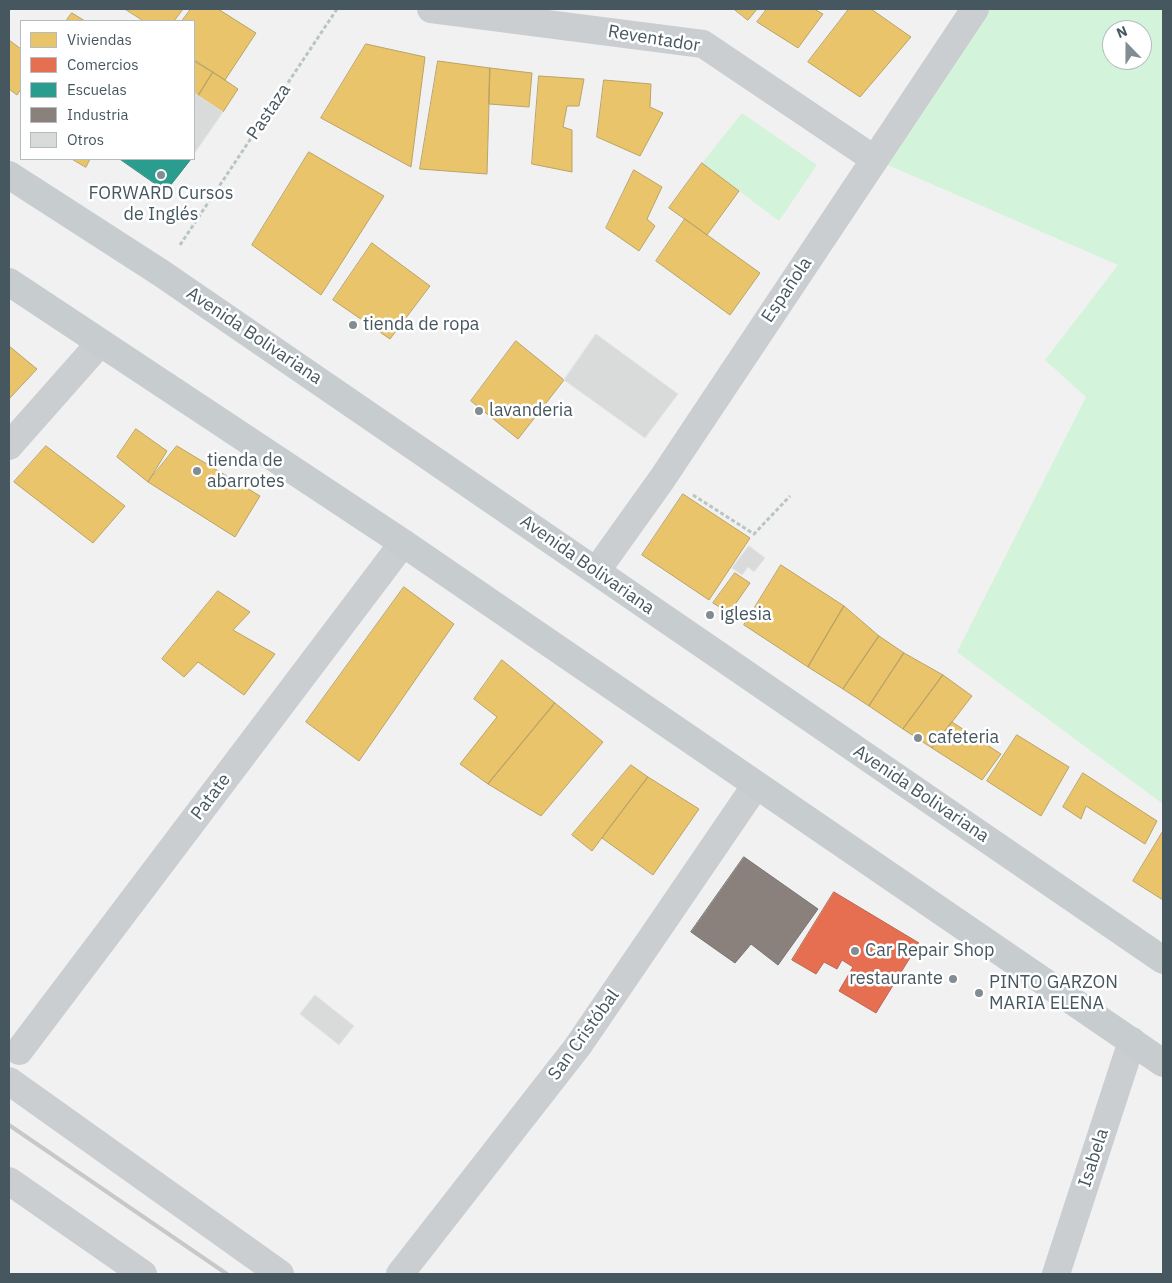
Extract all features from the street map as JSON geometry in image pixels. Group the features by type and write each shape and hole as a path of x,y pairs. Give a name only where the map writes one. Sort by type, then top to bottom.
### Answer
{"main road":[{"name":"Avenida Bolivariana","path":"9,174 161,273 596,570 606,580 1163,960"},
{"path":"9,282 403,543 1163,1063"}],"street":[{"name":"Reventador","path":"431,9 703,44 874,158"},
{"name":"Española","path":"596,570 662,479 975,9"},
{"path":"9,446 100,343"},
{"name":"Patate","path":"20,1051 403,543"},
{"name":"San Cristóbal","path":"400,1274 578,1046 756,785"},
{"name":"Isabela","path":"1056,1274 1132,1041"},
{"path":"9,1081 280,1274"},
{"path":"9,1182 143,1274"}],"path":[{"name":"Pastaza","path":"200,214 337,9"},
{"path":"662,479 686,491 754,534 790,496"}],"green space":[{"path":"975,9 1163,9 1163,804 957,652 1086,397 1045,360 1118,265 874,159"},
{"path":"742,113 817,165 779,221 702,163"}],"building: Viviendas":[{"path":"125,9 183,9 175,20 142,20"},
{"path":"191,9 218,9 256,33 225,80 195,62 195,20 183,20"},
{"path":"734,9 757,9 748,20"},
{"path":"767,9 814,9 823,14 798,48 757,22"},
{"path":"849,9 871,9 911,37 860,97 808,62"},
{"path":"72,13 83,20 67,20"},
{"path":"9,40 20,48 20,90 17,95 9,89"},
{"path":"366,44 425,57 411,167 321,118"},
{"path":"195,61 213,72 198,96 195,94"},
{"path":"438,61 490,68 487,174 420,169"},
{"path":"490,68 532,73 529,107 489,104"},
{"path":"213,72 238,89 223,112 198,96"},
{"path":"539,76 584,79 579,106 567,106 563,127 572,130 572,172 532,164"},
{"path":"604,80 651,84 650,107 663,113 640,156 597,137"},
{"path":"309,152 384,196 321,295 252,245"},
{"path":"74,160 90,160 86,167"},
{"path":"702,163 739,191 707,235 669,208"},
{"path":"634,170 662,187 647,219 655,226 639,251 606,228"},
{"path":"685,219 760,273 730,315 656,261"},
{"path":"372,243 430,286 390,339 333,300"},
{"path":"516,341 564,380 518,439 471,401"},
{"path":"9,346 37,369 9,399"},
{"path":"136,429 167,451 148,482 117,457"},
{"path":"46,446 125,506 93,543 14,482"},
{"path":"177,446 260,496 235,537 148,482"},
{"path":"683,494 750,538 709,600 642,555"},
{"path":"781,565 844,606 808,667 744,625"},
{"path":"735,573 750,583 729,613 713,603"},
{"path":"404,587 454,624 359,761 306,722"},
{"path":"218,591 250,612 233,630 275,654 244,695 198,662 184,677 162,659"},
{"path":"844,606 879,636 843,689 808,667"},
{"path":"879,636 904,653 869,706 843,689"},
{"path":"904,653 943,675 903,729 869,706"},
{"path":"502,660 555,703 488,784 460,764 497,717 474,699"},
{"path":"943,675 972,696 932,748 903,729"},
{"path":"555,703 603,742 541,816 488,784"},
{"path":"952,722 1001,754 982,780 932,748"},
{"path":"1017,735 1069,767 1041,816 987,781"},
{"path":"631,765 648,777 592,851 572,835"},
{"path":"1083,773 1157,821 1145,844 1086,806 1081,819 1063,807"},
{"path":"648,777 699,809 653,875 602,838"},
{"path":"1163,831 1163,900 1133,881"}],"building: Comercios":[{"name":"Car Repair Shop","path":"834,892 919,943 876,1013 839,991 853,967 842,960 837,969 824,962 816,974 792,960"}],"building: Escuelas":[{"name":"FORWARD Cursos de Inglés","path":"121,160 190,160 166,191"}],"building: Industria":[{"path":"744,857 818,909 778,965 751,944 735,963 691,932"}],"building: Otros":[{"path":"195,94 223,112 195,153"},
{"path":"596,334 678,394 645,438 564,380"},
{"path":"749,546 765,558 754,572 748,567 742,575 732,568"},
{"path":"315,995 354,1026 339,1045 300,1014"}],"railway":[{"path":"9,1125 227,1274"}],"place":[{"name":"FORWARD Cursos de Inglés","path":"161,175"},
{"name":"tienda de ropa","path":"353,325"},
{"name":"lavanderia","path":"479,411"},
{"name":"tienda de abarrotes","path":"197,471"},
{"name":"iglesia","path":"710,615"},
{"name":"cafeteria","path":"918,738"},
{"name":"Car Repair Shop","path":"855,951"},
{"name":"restaurante","path":"953,979"},
{"name":"PINTO GARZON MARIA ELENA","path":"979,993"}]}
